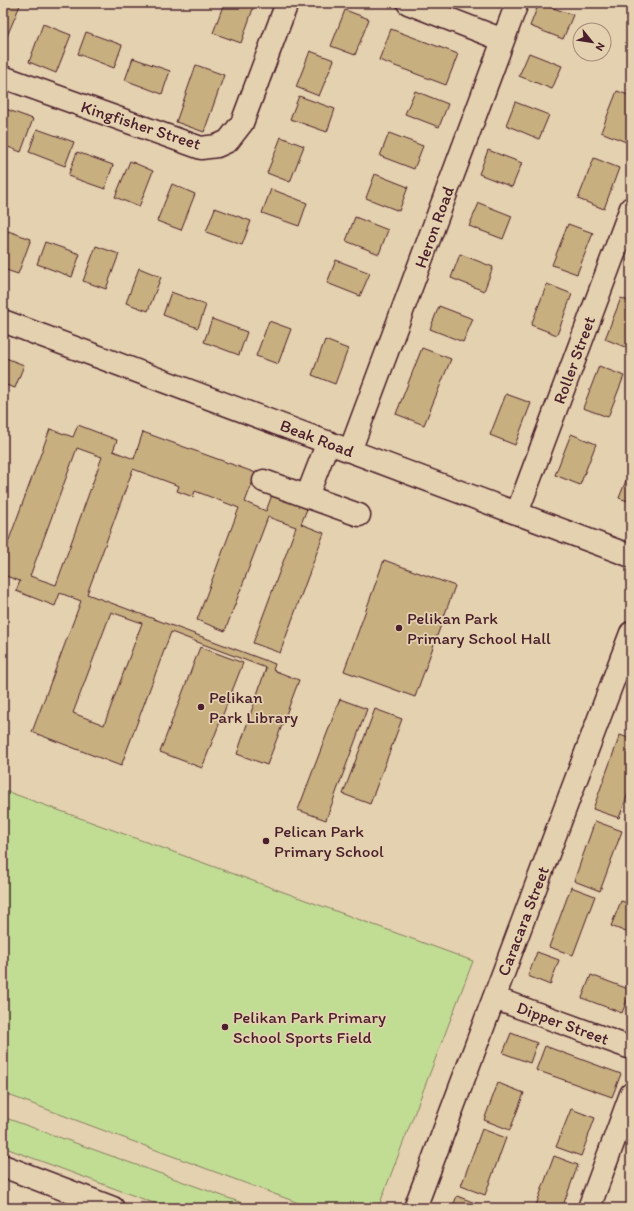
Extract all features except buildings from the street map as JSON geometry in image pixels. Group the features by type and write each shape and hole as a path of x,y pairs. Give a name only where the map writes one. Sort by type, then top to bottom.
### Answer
{"street":[{"name":"Kingfisher Street","path":"3,77 201,148 217,146 228,141 242,123 288,3"},
{"path":"408,3 503,40"},
{"name":"Heron Road","path":"350,451 517,3"},
{"name":"Roller Street","path":"517,513 631,208"},
{"name":"Beak Road","path":"3,321 631,556"},
{"path":"307,496 328,442"},
{"path":"264,481 359,515"},
{"name":"Caracara Street","path":"415,1208 631,633"},
{"name":"Dipper Street","path":"494,998 631,1048"},
{"path":"589,1208 631,1094"},
{"path":"3,1166 67,1200 113,1208"}],"green space":[{"name":"Pelikan Park Primary School Sports Field","path":"3,790 473,961 378,1208 312,1208 3,1093"},
{"path":"3,1117 256,1208 167,1208 3,1147"}],"place":[{"name":"Pelikan Park Primary School Hall","path":"399,628"},
{"name":"Pelikan Park Library","path":"201,707"},
{"name":"Pelican Park Primary School","path":"266,841"},
{"name":"Pelikan Park Primary School Sports Field","path":"225,1027"}]}
